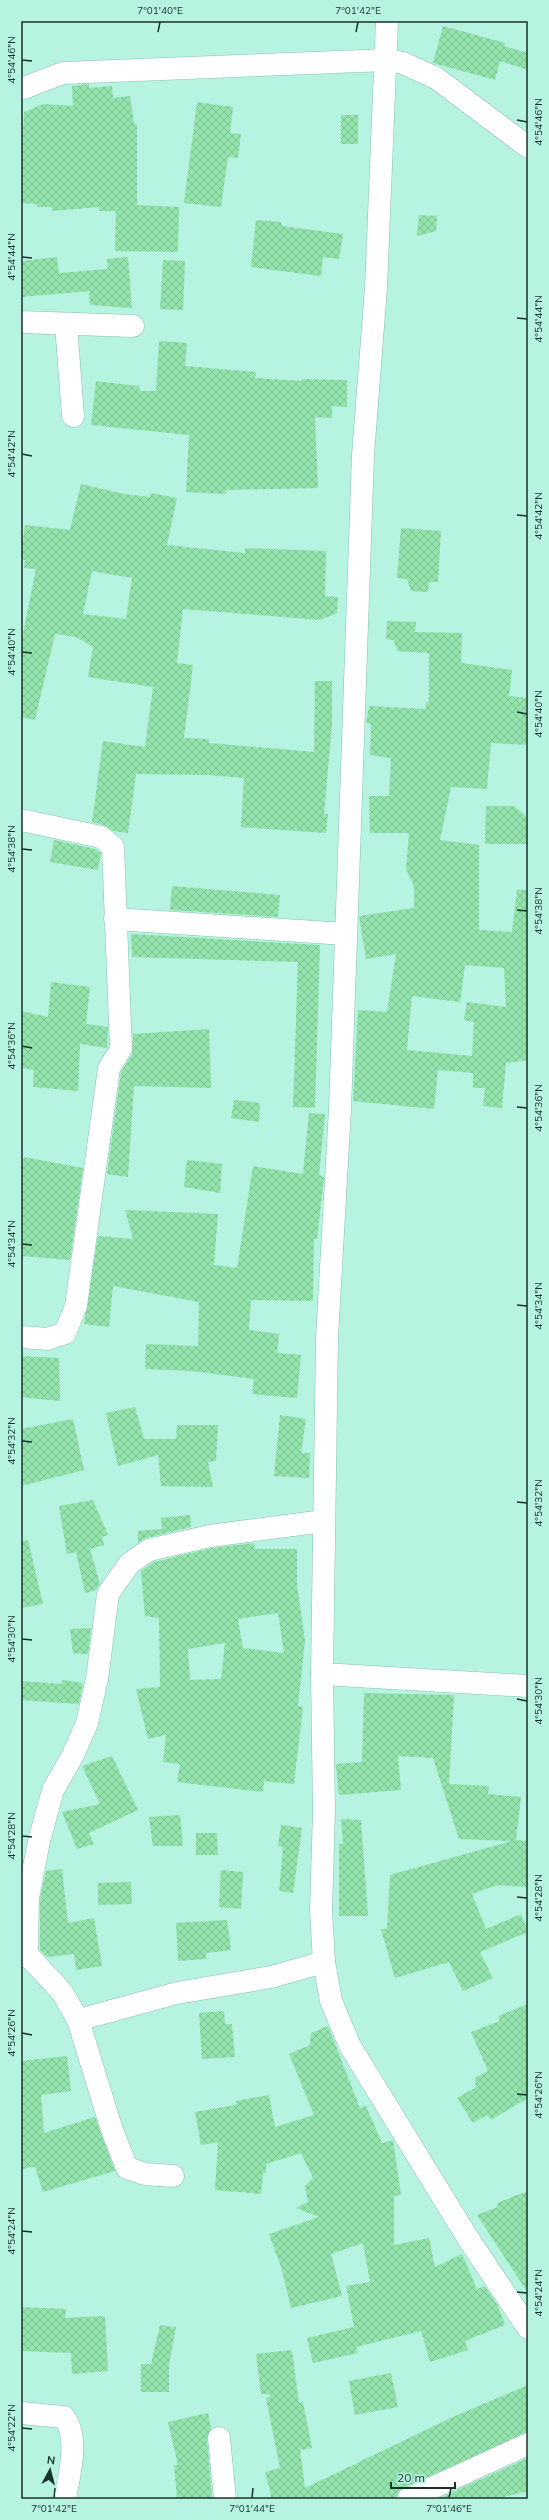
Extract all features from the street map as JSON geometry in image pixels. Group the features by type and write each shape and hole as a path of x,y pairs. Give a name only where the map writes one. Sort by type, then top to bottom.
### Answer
{"street":[{"path":"387,21 387,60 376,288 363,454 340,1109 327,1338 322,1674 324,1811 321,1910 324,1962 331,2001 350,2046 469,2240 528,2328"},
{"path":"21,88 63,73 387,60 403,63 436,78 528,147"},
{"path":"21,322 133,326"},
{"path":"66,324 73,416"},
{"path":"21,820 101,837 113,847 121,1049 109,1068 76,1306 65,1333 47,1339 21,1337"},
{"path":"115,919 346,934"},
{"path":"173,2176 145,2174 127,2168 112,2130 78,2020 62,1992 24,1950 28,1898 39,1841 53,1790 73,1755 87,1723 97,1679 108,1594 128,1564 149,1550 210,1536 324,1521"},
{"path":"322,1674 528,1686"},
{"path":"78,2020 177,1994 271,1977 324,1962"},
{"path":"21,2413 64,2417 71,2426 73,2437 65,2499"},
{"path":"219,2438 225,2499"},
{"path":"408,2499 528,2444"}],"building":[{"path":"443,26 505,43 504,46 528,53 528,70 500,61 495,80 433,63"},
{"path":"89,84 89,88 112,86 113,98 130,96 134,124 137,124 137,205 179,207 178,252 115,251 116,211 99,211 99,207 52,211 52,207 37,207 37,204 21,203 21,132 23,132 24,112 43,104 73,106 72,86"},
{"path":"197,102 233,107 230,133 241,134 238,158 228,157 221,207 184,203"},
{"path":"341,115 358,115 358,144 341,144"},
{"path":"419,215 437,216 436,231 417,236"},
{"path":"256,220 281,222 282,226 343,234 339,259 323,257 321,276 251,267"},
{"path":"57,257 59,273 108,269 107,259 128,257 132,308 90,305 89,291 21,297 21,261"},
{"path":"163,260 185,261 183,310 160,309"},
{"path":"159,341 187,343 185,366 256,372 255,378 302,381 302,379 347,380 347,407 332,406 332,418 315,417 318,488 226,490 226,494 186,492 189,435 91,425 96,381 139,386 140,391 156,391"},
{"path":"81,484 124,494 150,497 151,493 177,498 167,545 245,553 245,548 326,551 325,596 338,597 337,613 320,620 183,609 177,663 193,665 184,738 209,739 209,743 314,752 315,681 332,681 332,725 324,814 328,814 326,833 241,827 244,778 208,775 136,774 128,833 113,831 104,825 92,822 103,741 145,747 153,687 88,677 93,647 76,637 55,634 35,720 21,717 21,644 36,569 24,568 25,560 21,559 21,540 23,540 25,525 70,530","holes":["92,571 132,578 126,619 83,614"]},
{"path":"401,528 441,531 438,582 429,582 428,592 411,591 407,579 397,578"},
{"path":"387,621 416,622 415,632 462,633 461,663 512,670 509,696 528,698 528,745 491,743 487,789 451,787 440,840 479,845 479,930 512,932 517,890 528,890 528,1060 506,1063 502,1108 483,1106 485,1088 473,1088 473,1073 438,1070 434,1109 353,1101 358,1010 387,1012 396,954 366,959 359,916 414,908 414,886 406,869 409,833 370,833 369,796 389,796 391,758 370,755 371,724 366,723 369,706 426,709 426,702 429,702 429,653 398,651 393,640 386,639","holes":["465,965 504,968 506,1007 467,1002 464,1020 474,1022 472,1056 407,1050 412,996 460,1002"]},
{"path":"486,806 514,806 528,818 528,844 485,844"},
{"path":"54,840 95,849 101,853 98,870 50,862"},
{"path":"172,886 280,895 278,917 170,910"},
{"path":"131,934 320,945 315,1108 293,1107 298,962 132,957"},
{"path":"51,982 90,987 86,1024 108,1027 107,1048 80,1044 78,1091 33,1087 34,1070 21,1068 21,1011 48,1017"},
{"path":"209,1029 211,1088 134,1086 128,1177 107,1174 121,1072 132,1055 133,1034"},
{"path":"234,1100 260,1103 259,1122 231,1118"},
{"path":"309,1113 325,1114 319,1175 324,1177 317,1239 314,1239 313,1301 251,1300 249,1330 279,1334 277,1353 301,1355 297,1398 252,1394 254,1379 193,1371 145,1369 146,1344 198,1346 199,1302 113,1286 109,1327 84,1324 98,1236 133,1239 125,1210 218,1214 214,1265 237,1268 253,1166 303,1174"},
{"path":"24,1157 83,1168 70,1260 21,1256 21,1173"},
{"path":"187,1160 222,1164 220,1193 184,1187"},
{"path":"21,1356 59,1358 60,1401 21,1397"},
{"path":"135,1407 144,1439 176,1439 177,1425 218,1425 216,1461 208,1462 213,1487 161,1486 158,1455 118,1466 106,1413"},
{"path":"280,1415 306,1419 301,1453 310,1453 309,1478 274,1476"},
{"path":"73,1419 84,1470 21,1486 21,1429"},
{"path":"93,1500 108,1535 102,1537 104,1545 90,1549 100,1584 96,1590 85,1593 76,1552 67,1554 59,1506"},
{"path":"190,1515 191,1527 146,1538 138,1542 138,1531 162,1529 161,1518"},
{"path":"28,1540 43,1604 21,1608 21,1541"},
{"path":"254,1543 255,1549 297,1549 297,1584 305,1641 298,1706 303,1707 294,1784 264,1781 263,1792 177,1782 180,1764 163,1762 166,1735 148,1739 136,1689 160,1687 159,1618 145,1616 141,1571 154,1562 212,1548","holes":["278,1613 284,1653 243,1648 238,1619","225,1643 221,1679 190,1680 188,1649"]},
{"path":"91,1628 88,1654 73,1653 70,1629"},
{"path":"62,1680 83,1683 79,1704 21,1700 21,1681 62,1684"},
{"path":"364,1693 454,1695 449,1784 489,1786 488,1794 521,1797 516,1840 528,1841 528,1887 497,1885 472,1894 486,1929 521,1914 528,1932 480,1952 493,1978 463,1991 449,1962 395,1978 381,1929 387,1929 390,1875 512,1841 459,1839 433,1758 398,1756 401,1790 339,1795 336,1764 362,1762"},
{"path":"112,1756 138,1810 89,1833 94,1844 77,1849 62,1812 100,1804 82,1766"},
{"path":"180,1815 183,1846 153,1846 149,1817"},
{"path":"341,1819 361,1820 368,1916 339,1916 339,1844 343,1844"},
{"path":"281,1825 302,1828 293,1893 279,1891 283,1847 278,1846"},
{"path":"196,1833 217,1833 218,1855 196,1855"},
{"path":"62,1869 68,1923 94,1918 102,1966 76,1970 74,1954 47,1957 40,1950 40,1899 46,1871"},
{"path":"221,1870 243,1872 241,1909 219,1907"},
{"path":"131,1882 132,1904 98,1905 98,1883"},
{"path":"227,1920 231,1950 206,1953 206,1959 178,1961 176,1923"},
{"path":"528,2004 528,2098 491,2120 487,2115 473,2123 457,2098 476,2087 475,2078 488,2071 471,2032 500,2021 498,2016"},
{"path":"224,2011 225,2024 232,2024 235,2057 202,2059 199,2013"},
{"path":"328,2026 360,2108 366,2106 382,2143 393,2140 401,2195 394,2196 394,2245 429,2238 435,2267 462,2254 477,2289 485,2286 498,2306 505,2325 465,2341 468,2350 430,2362 421,2331 356,2347 358,2353 313,2363 307,2338 354,2327 346,2286 370,2282 363,2243 331,2254 342,2296 291,2308 282,2270 269,2234 319,2217 296,2208 308,2202 305,2186 313,2178 301,2153 266,2164 266,2173 263,2173 261,2194 215,2190 218,2142 201,2145 195,2112 236,2105 236,2101 269,2095 275,2127 314,2115 289,2054 310,2045 311,2033"},
{"path":"67,2056 71,2091 41,2095 44,2133 95,2117 115,2171 43,2192 35,2167 21,2169 21,2061"},
{"path":"528,2191 528,2293 477,2215 498,2207 497,2203"},
{"path":"22,2307 66,2309 65,2318 105,2316 108,2371 72,2374 71,2353 21,2351"},
{"path":"160,2325 176,2327 169,2365 169,2392 141,2392 141,2364 151,2364"},
{"path":"292,2350 299,2403 303,2402 312,2448 300,2450 305,2488 455,2416 528,2385 528,2432 403,2488 398,2492 396,2499 272,2499 265,2472 280,2468 266,2398 270,2397 270,2394 261,2394 256,2354"},
{"path":"391,2373 398,2407 355,2415 349,2381"},
{"path":"208,2413 211,2428 207,2439 212,2499 177,2499 174,2465 178,2465 168,2422"},
{"path":"528,2458 528,2491 496,2499 438,2499"}]}
